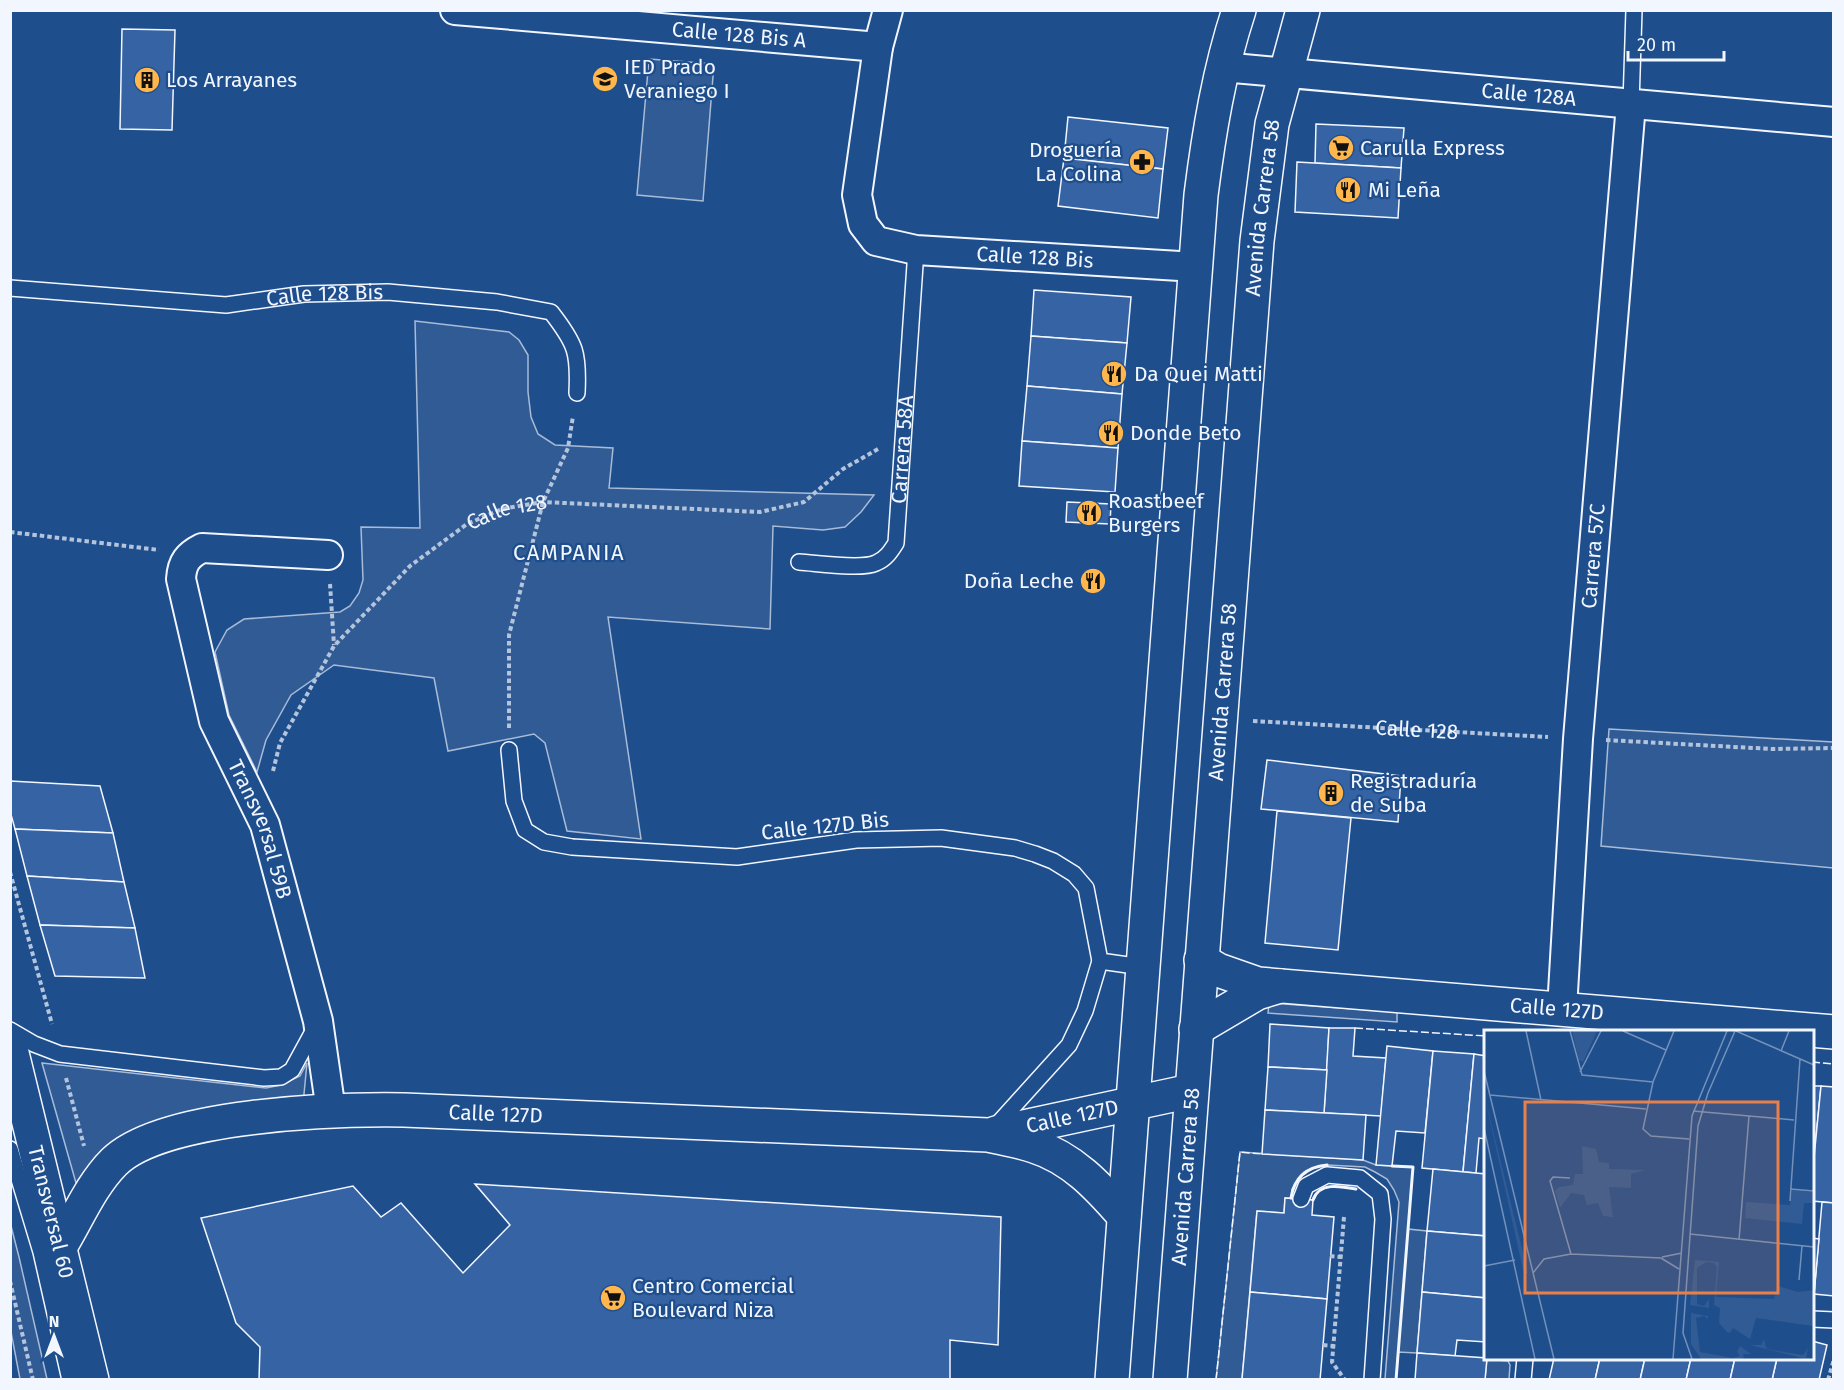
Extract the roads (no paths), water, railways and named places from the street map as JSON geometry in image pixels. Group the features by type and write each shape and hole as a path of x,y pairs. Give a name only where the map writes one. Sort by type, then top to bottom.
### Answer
{"main road":[{"path":"1112,1380 1207,146 1222,67 1239,10"},
{"name":"Avenida Carrera 58","path":"1170,1380 1257,241 1272,124 1284,73 1303,10"},
{"name":"Calle 127D","path":"1201,960 1218,970 1258,984 1809,1030"},
{"name":"Calle 127D","path":"1196,1029 1257,993 1280,986"},
{"name":"Calle 127D","path":"1814,1030 1833,1032"},
{"name":"Transversal 60","path":"10,1045 92,1380"},
{"name":"Calle 127D","path":"988,1135 1191,1090"},
{"name":"Calle 127D","path":"60,1247 99,1180 116,1160 139,1146 175,1131 222,1122 331,1111 404,1110 988,1135 1033,1145 1071,1164 1095,1183 1124,1216"}],"street":[{"name":"Calle 128 Bis A","path":"455,10 878,47"},
{"path":"878,47 888,10"},
{"name":"Calle 128 Bis","path":"878,47 857,195 863,224 876,241 916,250 1196,267"},
{"name":"Calle 128A","path":"1222,67 1833,122"},
{"name":"Carrera 57C","path":"1562,1009 1578,739 1631,104"},
{"name":"Transversal 59B","path":"328,555 202,548 190,554 182,567 181,579 214,721 265,825 318,1021 331,1111"}],"lane":[{"path":"1631,104 1634,10"},
{"name":"Carrera 58A","path":"799,562 861,566 875,564 887,556 896,543 916,250"},
{"name":"Calle 128 Bis","path":"10,288 226,305 304,294 388,292 497,302 551,312 568,334 579,362 577,393"},
{"name":"Calle 127D Bis","path":"508,750 514,801 525,830 544,842 572,847 737,857 856,840 941,838 1015,848 1035,854 1053,861 1074,874 1086,888 1100,961"},
{"path":"988,1135 1069,1045 1085,1011 1100,961 1142,967"},
{"path":"10,1030 34,1044 60,1054 264,1078 281,1077 292,1070 318,1021"},
{"path":"10,1149 41,1252 70,1380"},
{"path":"1301,1199 1306,1186 1327,1175 1360,1178 1380,1194 1383,1219 1372,1380"},
{"path":"1814,1318 1833,1320"},
{"path":"1523,1380 1525,1360"}],"place":[{"name":"IED Prado Veraniego I","path":"605,79"},
{"name":"Los Arrayanes","path":"147,80"},
{"name":"Carulla Express","path":"1341,148"},
{"name":"Droguería La Colina","path":"1142,162"},
{"name":"Mi Leña","path":"1348,190"},
{"name":"Da Quei Matti","path":"1114,374"},
{"name":"Donde Beto","path":"1111,433"},
{"name":"Roastbeef Burgers","path":"1089,513"},
{"name":"Doña Leche","path":"1093,581"},
{"name":"Registraduría de Suba","path":"1331,793"},
{"name":"Centro Comercial Boulevard Niza","path":"613,1298"}],"district":[{"name":"CAMPANIA","path":"569,552"}]}
